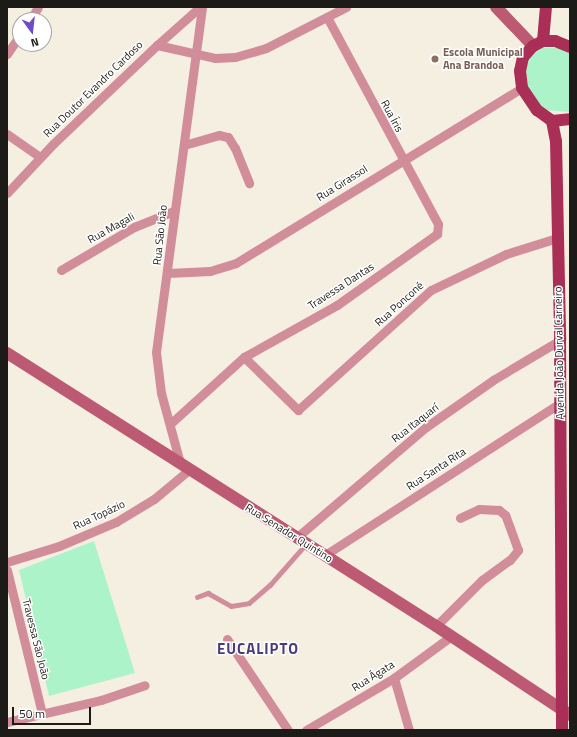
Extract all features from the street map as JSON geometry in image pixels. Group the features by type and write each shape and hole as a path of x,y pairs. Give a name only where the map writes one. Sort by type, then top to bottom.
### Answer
{"main road":[{"path":"546,7 538,43 523,57 520,70 522,88 537,110 552,121 570,118"},
{"path":"538,43 555,41 570,47"},
{"name":"Avenida João Durval Carneiro","path":"552,121 556,141 560,340 566,713 562,730"}],"street":[{"name":"Rua Doutor Evandro Cardoso","path":"7,193 40,157 157,44 201,7"},
{"name":"Rua São João","path":"185,466 160,393 156,360 201,7"},
{"path":"157,44 215,58 250,53 327,18 346,7"},
{"path":"496,7 538,43"},
{"name":"Rua Íris","path":"327,18 402,160 438,224"},
{"name":"Rua Girassol","path":"168,273 210,271 236,264 402,160 522,88"},
{"path":"7,134 40,157"},
{"path":"184,146 219,135 228,137 235,148 249,182"},
{"name":"Rua Magali","path":"61,270 134,228 174,211"},
{"name":"Travessa Dantas","path":"170,424 244,357 337,305 432,239 437,234 438,224"},
{"name":"Rua Ponconé","path":"244,357 298,410 431,290 506,254 557,238"},
{"name":"Rua Itaquarí","path":"301,541 426,427 493,380 560,340"},
{"name":"Rua Senador Quintino","path":"7,353 436,626 450,637 566,713"},
{"name":"Rua Santa Rita","path":"325,555 560,403"},
{"name":"Rua Topázio","path":"7,562 60,546 116,522 154,499 185,466"},
{"path":"436,626 482,580 510,560 518,550 505,516 498,510 480,509 460,518"},
{"name":"Travessa São João","path":"7,570 42,714"},
{"name":"Rua Ágata","path":"306,730 394,678 450,637"},
{"path":"227,639 288,730"},
{"path":"394,678 409,730"},
{"path":"7,722 101,700 145,685"}],"lane":[{"path":"197,597 208,593 231,606 249,603 270,585 301,541"}],"green space":[{"path":"540,48 563,48 570,54 570,112 544,110 528,88 525,64"},
{"path":"94,541 135,673 49,696 19,570"}],"place":[{"name":"Escola Municipal Ana Brandoa","path":"435,59"}],"district":[{"name":"EUCALIPTO","path":"258,649"}]}
